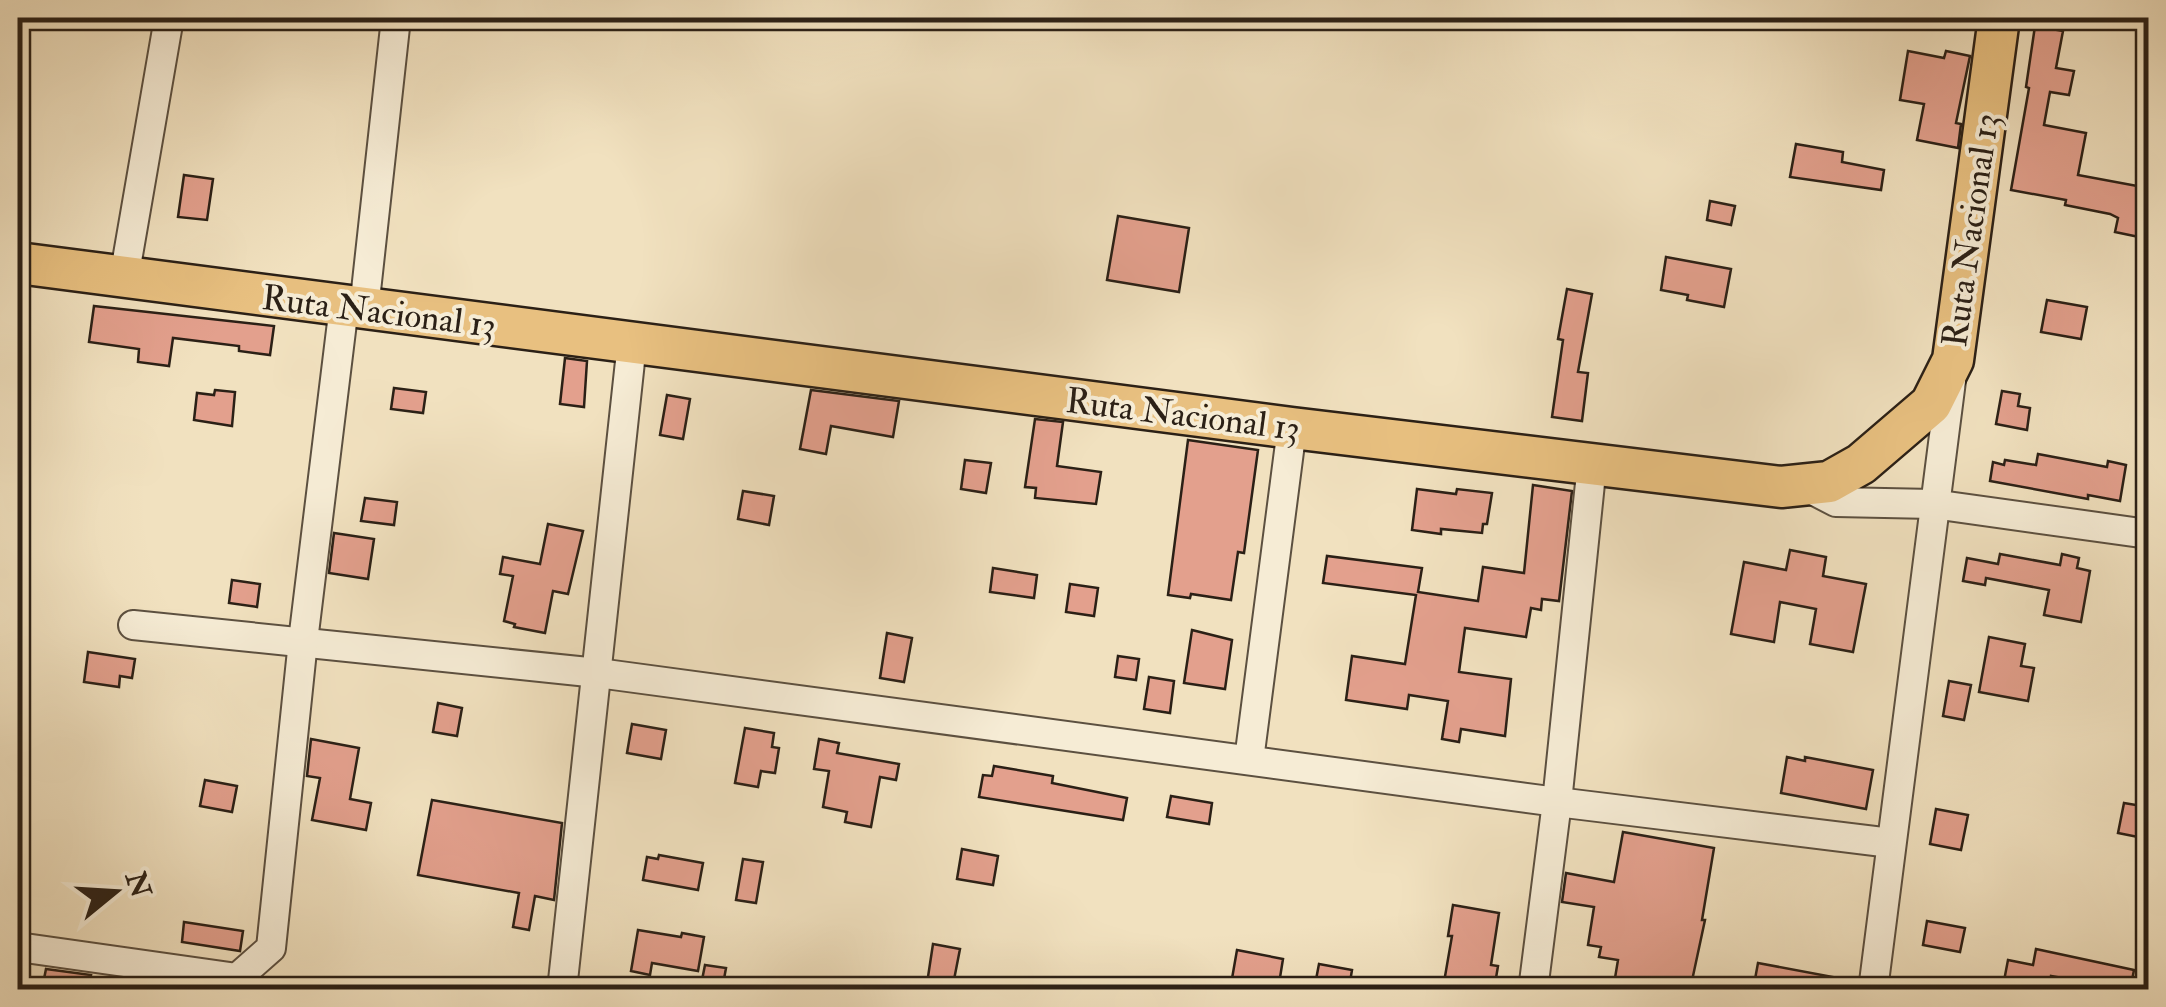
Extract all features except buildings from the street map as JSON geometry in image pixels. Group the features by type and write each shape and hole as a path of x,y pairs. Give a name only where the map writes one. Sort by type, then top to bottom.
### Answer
{"highway":[{"name":"Ruta Nacional 13","path":"18,263 1292,428 1781,487 1829,482 1862,464 1931,404 1954,360 1999,18"}],"street":[{"path":"124,278 169,18"},
{"path":"18,947 236,984 271,948 302,641 396,18"},
{"path":"562,990 632,343"},
{"path":"1873,990 1954,360"},
{"path":"1248,760 1292,428"},
{"path":"1533,990 1592,464"},
{"path":"1803,485 1836,502 1933,504 2148,534"},
{"path":"133,625 598,673 1891,843"}]}
